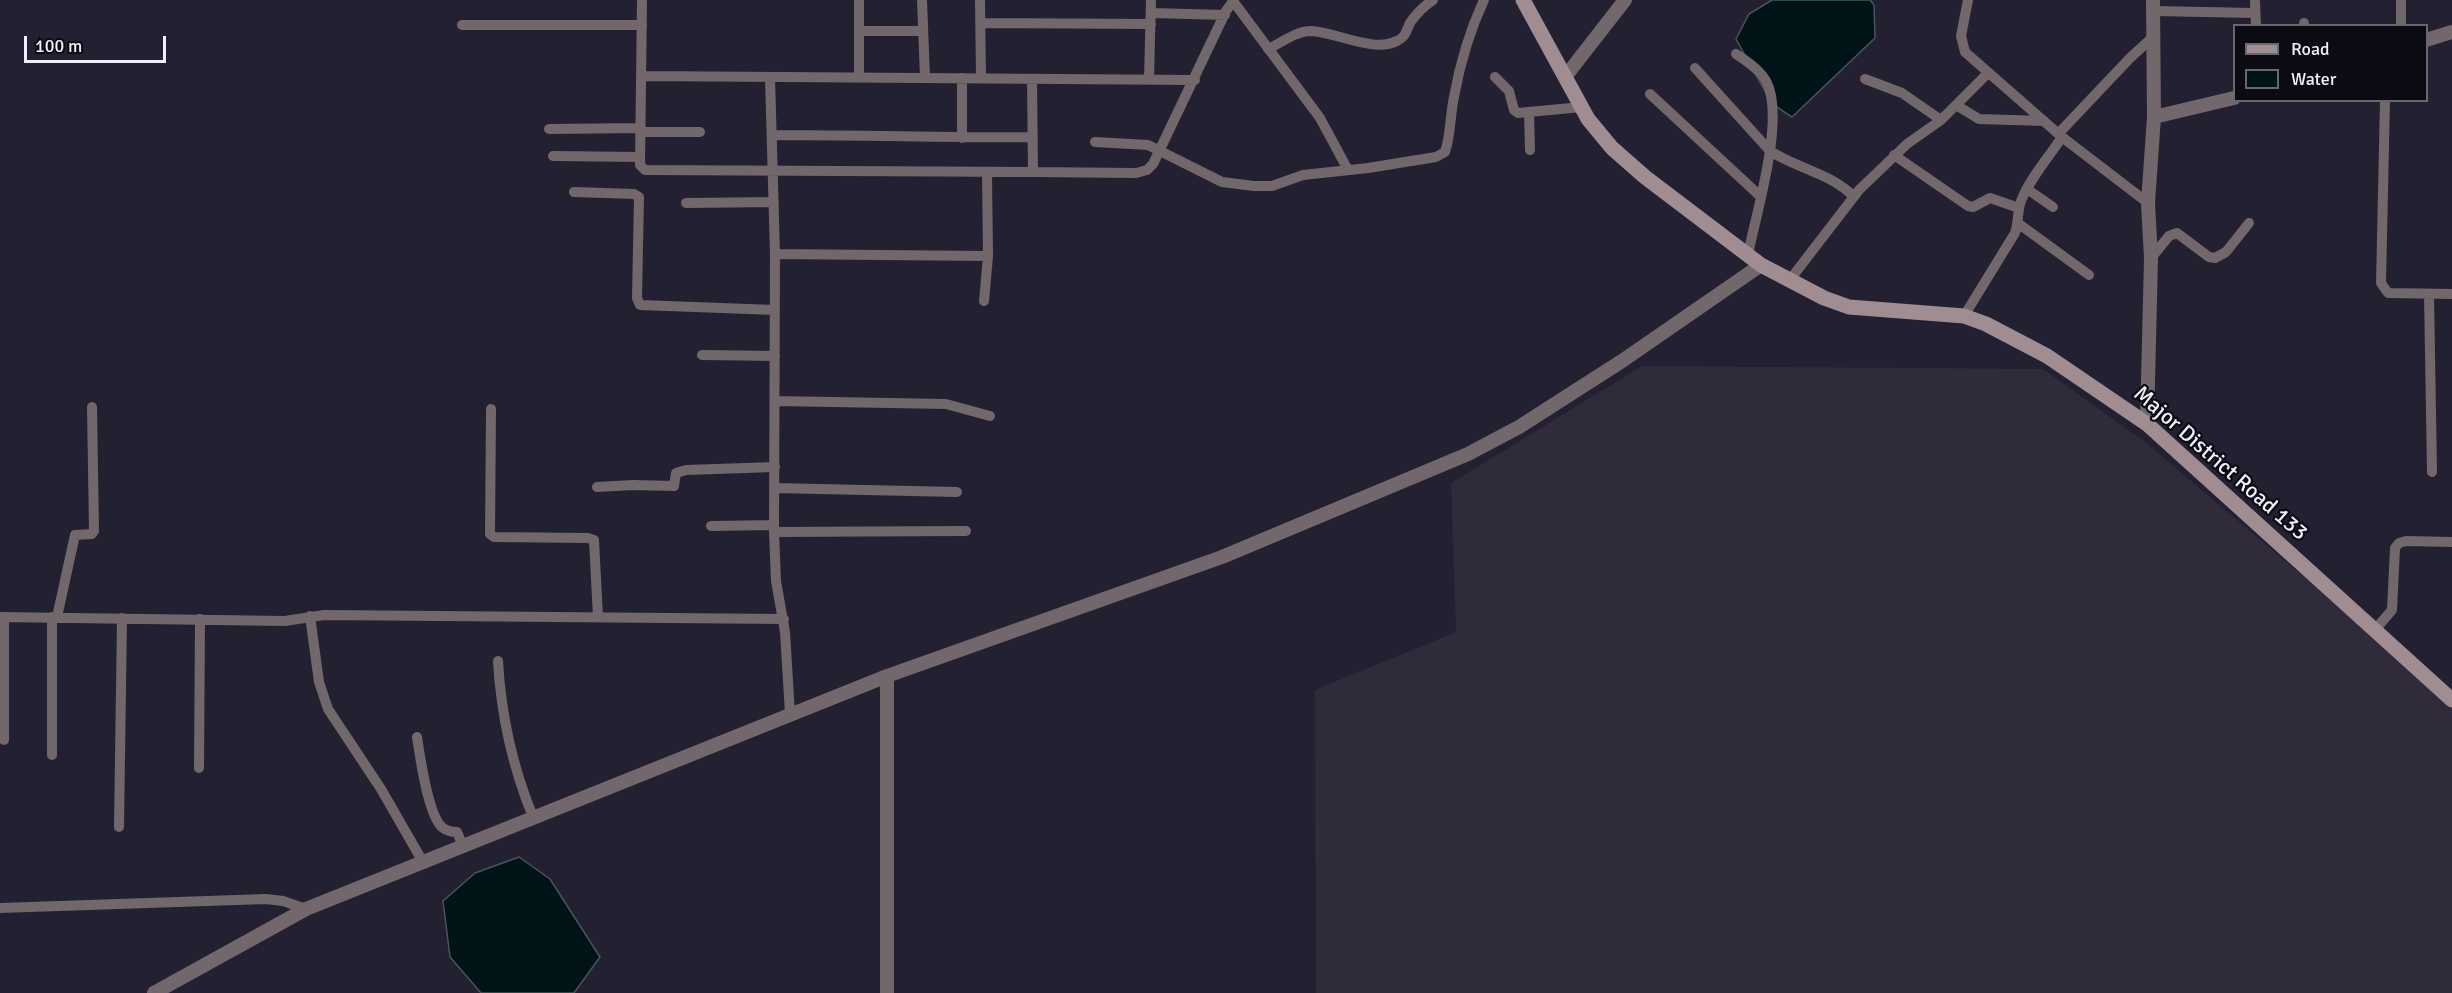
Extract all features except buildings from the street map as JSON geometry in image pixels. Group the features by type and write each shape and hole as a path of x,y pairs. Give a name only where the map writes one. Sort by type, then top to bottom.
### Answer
{"main road":[{"name":"Major District Road 133","path":"1523,0 1595,129 1630,165 1761,265 1789,281 1844,306 1964,316 1986,324 2047,356 2147,424 2452,700"}],"street":[{"path":"642,0 643,76 640,158 641,168 645,170 1136,173 1147,170 1153,164 1225,15 1234,1 1320,118 1348,170"},
{"path":"859,0 859,78"},
{"path":"922,0 925,78"},
{"path":"980,0 981,78"},
{"path":"1149,79 1151,0"},
{"path":"1268,49 1299,33 1309,31 1365,43 1395,43 1404,37 1410,23 1433,0"},
{"path":"1095,142 1139,143 1160,150 1222,182 1254,186 1272,186 1303,175 1436,157 1445,152 1460,70 1484,0"},
{"path":"1565,77 1625,0"},
{"path":"1968,0 1961,36 1965,52 2044,121 2148,203"},
{"path":"2255,0 2256,24"},
{"path":"2401,0 2401,24"},
{"path":"2147,424 2151,258 2148,203 2154,117 2153,6 2255,13"},
{"path":"981,23 1225,15"},
{"path":"462,25 642,25"},
{"path":"860,31 923,31"},
{"path":"2428,40 2452,32"},
{"path":"1964,316 2019,224 2019,208 2027,189 2061,135 2130,58 2153,37"},
{"path":"1736,54 1749,62 1766,80 1772,104 1770,151 1748,254"},
{"path":"1695,68 1770,151 1783,159 1830,178 1854,197"},
{"path":"1789,281 1854,197 1894,155 1941,120 1988,72"},
{"path":"643,76 1195,80"},
{"path":"771,77 775,254 774,529 776,581 784,619 790,714"},
{"path":"1495,77 1509,91 1514,110 1518,113 1582,107"},
{"path":"962,78 962,138"},
{"path":"1032,79 1034,172"},
{"path":"1865,79 1902,93 1941,120"},
{"path":"1650,94 1760,196"},
{"path":"2154,117 2233,98"},
{"path":"2385,102 2381,284 2388,293 2452,294"},
{"path":"1956,105 1979,118 2044,121"},
{"path":"1530,112 1530,150"},
{"path":"549,129 700,132"},
{"path":"773,135 1033,137"},
{"path":"1894,155 1968,206 1973,207 1990,198 2019,208"},
{"path":"553,156 640,158"},
{"path":"984,301 988,256 987,172"},
{"path":"2027,189 2053,207"},
{"path":"574,192 634,194 639,197 641,203 637,298 640,305 775,310"},
{"path":"686,203 774,202"},
{"path":"2151,258 2169,236 2176,233 2209,257 2215,258 2226,252 2249,223"},
{"path":"2019,224 2089,275"},
{"path":"775,254 988,256"},
{"path":"154,993 306,909 887,676 1222,557 1468,454 1519,427 1612,367 1761,265"},
{"path":"2429,294 2432,472"},
{"path":"702,355 775,356"},
{"path":"775,401 946,404 990,416"},
{"path":"52,755 55,617 75,535 92,534 93,531 92,407"},
{"path":"491,409 490,534 494,537 588,538 594,540 598,617"},
{"path":"597,487 674,486 676,473 686,470 775,467"},
{"path":"774,489 957,492"},
{"path":"711,526 966,531"},
{"path":"2374,631 2392,610 2395,548 2406,541 2452,542"},
{"path":"310,616 319,682 328,709 381,789 423,862"},
{"path":"4,740 2,617 285,621 310,616 784,619"},
{"path":"119,827 122,618"},
{"path":"199,768 200,620"},
{"path":"498,661 502,705 516,772 533,818"},
{"path":"887,676 887,993"},
{"path":"417,737 426,789 438,822 444,829 457,832 463,846"},
{"path":"0,908 266,899 283,901 306,909"}],"shaded area":[{"path":"1642,366 2043,369 2145,442 2452,702 2452,993 1316,993 1315,690 1456,632 1451,483"}],"water":[{"path":"1772,0 1870,0 1874,5 1875,38 1792,117 1772,104 1736,39 1749,14"},
{"path":"519,857 550,879 600,957 574,993 481,993 450,957 443,901 475,873"}]}
